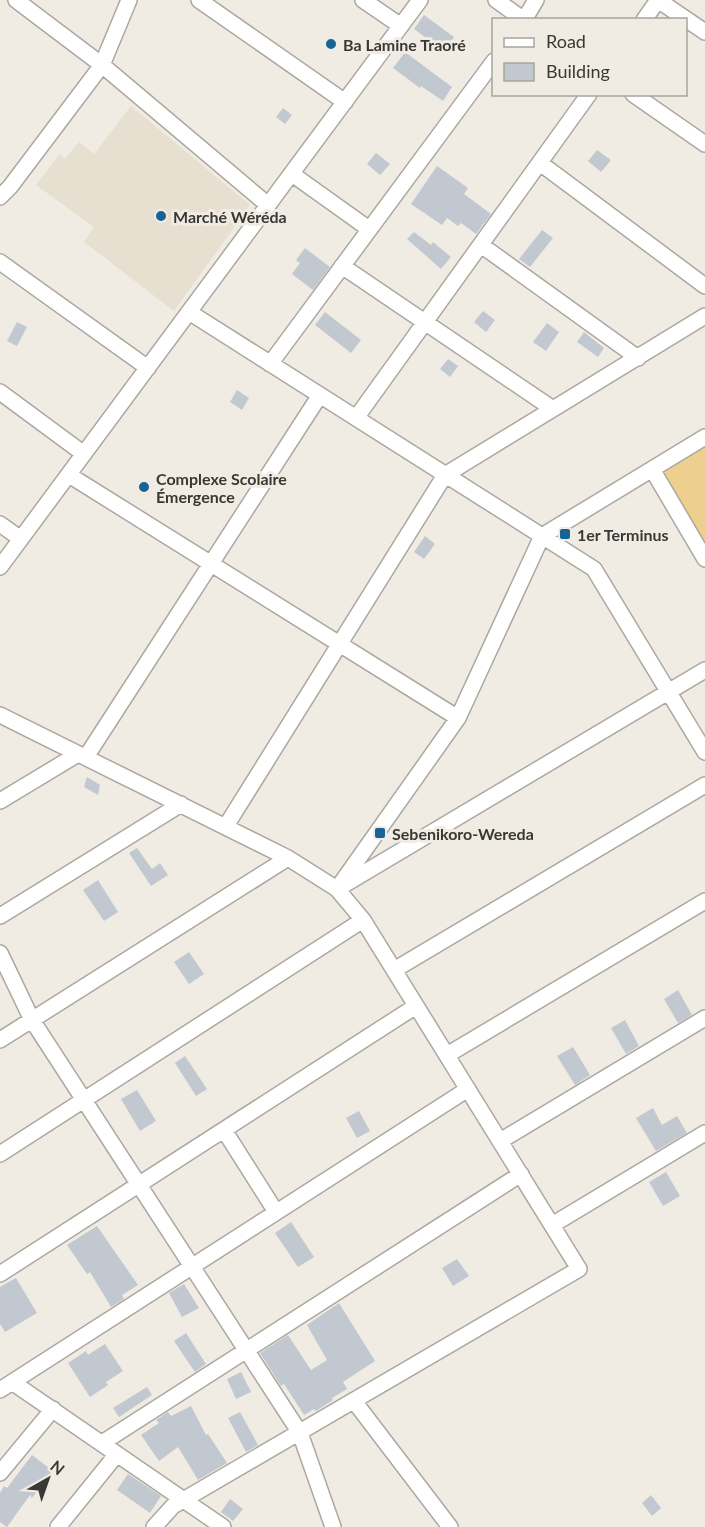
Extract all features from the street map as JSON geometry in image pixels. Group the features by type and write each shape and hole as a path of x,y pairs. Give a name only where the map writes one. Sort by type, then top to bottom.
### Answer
{"street":[{"path":"16,0 102,65 268,205"},
{"path":"0,197 102,65 129,0"},
{"path":"199,0 345,102"},
{"path":"363,0 401,26"},
{"path":"0,567 420,0"},
{"path":"496,0 523,18"},
{"path":"525,18 536,0"},
{"path":"645,18 658,0 684,18"},
{"path":"687,20 705,32"},
{"path":"270,364 492,64"},
{"path":"356,418 588,96"},
{"path":"636,96 705,144"},
{"path":"540,163 705,286"},
{"path":"292,174 369,230"},
{"path":"481,245 638,358"},
{"path":"0,262 148,368"},
{"path":"342,266 553,409"},
{"path":"189,312 594,569 705,752"},
{"path":"226,826 446,475 705,316"},
{"path":"0,392 84,454"},
{"path":"0,801 82,755 211,564 320,395"},
{"path":"337,889 458,718 542,536 705,437"},
{"path":"652,469 705,559"},
{"path":"69,475 458,718"},
{"path":"0,524 21,539"},
{"path":"337,889 705,670"},
{"path":"0,716 226,826 288,858 337,889 363,920 579,1269 173,1506 154,1527"},
{"path":"394,970 705,784"},
{"path":"0,916 181,804"},
{"path":"0,1040 288,858"},
{"path":"447,1055 705,901"},
{"path":"0,1154 363,920"},
{"path":"0,953 32,1020 300,1433 333,1527"},
{"path":"0,1274 416,1006"},
{"path":"500,1141 705,1017"},
{"path":"6,1386 468,1089"},
{"path":"224,1130 276,1212"},
{"path":"552,1225 705,1133"},
{"path":"102,1443 520,1174"},
{"path":"6,1386 53,1409 223,1527"},
{"path":"354,1401 450,1527"},
{"path":"0,1473 53,1409"},
{"path":"58,1527 117,1454"}],"shaded area":[{"name":"Marché Wéréda","path":"131,106 250,205 174,311 84,242 94,227 36,185 60,154 65,159 79,142 94,154"},
{"path":"705,445 705,542 662,471"}],"building":[{"path":"424,15 454,37 444,51 414,29"},
{"path":"405,52 452,87 443,101 421,86 420,88 393,68"},
{"path":"283,108 292,115 285,124 276,117"},
{"path":"597,150 611,160 601,172 588,161"},
{"path":"376,153 390,164 380,175 367,164"},
{"path":"437,166 468,188 464,194 491,214 476,234 461,223 458,226 447,218 442,225 411,204"},
{"path":"542,230 553,238 530,267 519,259"},
{"path":"414,232 431,245 433,242 451,257 441,269 407,239"},
{"path":"305,248 330,267 313,290 292,274 300,263 296,260"},
{"path":"483,311 495,320 486,332 474,322"},
{"path":"325,312 361,340 351,353 315,325"},
{"path":"17,322 27,327 17,346 7,341"},
{"path":"547,323 559,332 546,351 533,342"},
{"path":"584,332 604,348 598,357 577,342"},
{"path":"448,359 458,366 450,377 440,369"},
{"path":"237,390 249,398 242,410 230,402"},
{"path":"425,536 435,544 424,559 414,552"},
{"path":"87,777 100,785 98,795 84,787"},
{"path":"137,848 152,869 160,863 168,875 151,886 129,853"},
{"path":"98,880 118,912 104,921 83,890"},
{"path":"189,952 204,974 189,984 174,962"},
{"path":"678,990 692,1015 678,1023 664,999"},
{"path":"625,1020 639,1046 626,1054 611,1028"},
{"path":"573,1047 590,1075 575,1085 557,1056"},
{"path":"185,1056 207,1089 196,1096 175,1063"},
{"path":"137,1090 156,1121 140,1131 121,1099"},
{"path":"653,1108 662,1125 677,1116 687,1133 656,1151 636,1118"},
{"path":"359,1111 370,1131 357,1138 346,1118"},
{"path":"666,1172 680,1196 663,1206 649,1182"},
{"path":"291,1222 314,1257 298,1267 275,1233"},
{"path":"97,1226 138,1285 122,1295 124,1299 111,1307 90,1272 87,1274 67,1245"},
{"path":"457,1259 469,1276 453,1286 442,1268"},
{"path":"16,1278 37,1313 5,1332 0,1324 0,1287"},
{"path":"184,1284 199,1308 182,1317 169,1293"},
{"path":"339,1303 375,1361 343,1382 347,1389 332,1398 333,1400 316,1411 314,1409 304,1415 284,1384 281,1386 260,1353 288,1335 311,1370 327,1360 307,1325"},
{"path":"186,1333 206,1364 195,1372 174,1341"},
{"path":"105,1344 123,1371 106,1382 108,1385 90,1397 68,1363 86,1351 88,1355"},
{"path":"241,1372 251,1392 236,1399 227,1379"},
{"path":"147,1387 152,1395 119,1417 113,1408"},
{"path":"191,1406 206,1435 208,1434 227,1463 198,1480 178,1447 159,1461 141,1435 159,1423 156,1420 168,1412 171,1416"},
{"path":"240,1412 258,1445 246,1452 228,1418"},
{"path":"32,1455 53,1471 32,1498 30,1495 7,1527 0,1522 0,1493 4,1486 7,1488"},
{"path":"128,1474 161,1496 150,1513 117,1490"},
{"path":"651,1495 661,1508 652,1516 642,1503"},
{"path":"230,1499 243,1509 233,1521 221,1512"}],"place":[{"name":"Ba Lamine Traoré","path":"331,44"},
{"name":"Marché Wéréda","path":"161,216"},
{"name":"Complexe Scolaire Émergence","path":"144,487"},
{"name":"1er Terminus","path":"565,534"},
{"name":"Sebenikoro-Wereda","path":"380,833"}]}
